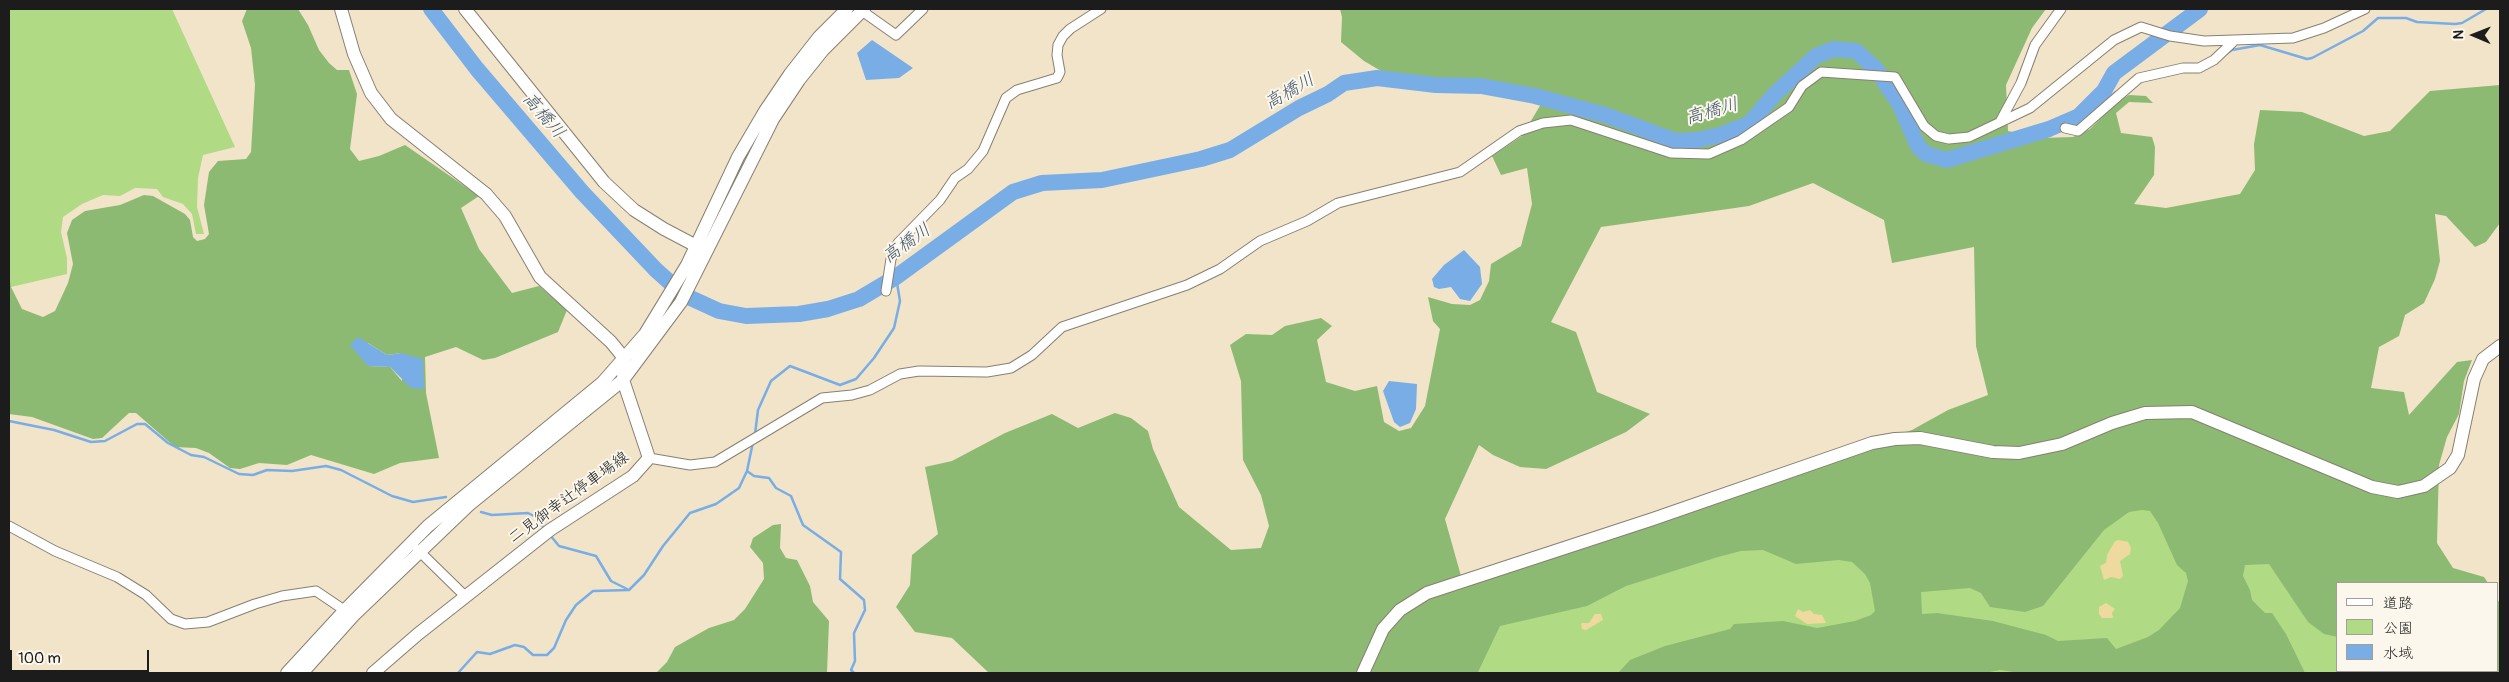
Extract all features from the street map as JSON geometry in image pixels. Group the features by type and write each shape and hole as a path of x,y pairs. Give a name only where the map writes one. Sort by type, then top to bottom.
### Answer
{"street":[{"path":"341,9 354,54 371,93 391,119 486,194 505,216 540,277 611,342 624,358"},
{"path":"465,9 604,182 634,210 664,229 701,248"},
{"path":"415,547 622,380 676,298 693,267 738,157 765,111 790,74 819,37 847,9"},
{"path":"701,248 772,119 823,50 863,10 896,35 923,9"},
{"path":"886,291 891,259 898,243 940,200 955,178 968,169 983,151 1006,98 1017,90 1057,78 1060,72 1057,55 1058,45 1063,36 1070,28 1101,9"},
{"path":"2000,122 2021,83 2035,45 2061,9"},
{"path":"649,458 690,465 715,462 760,437 822,398 852,395 870,390 900,374 927,371 987,372 1011,368 1032,355 1062,326 1187,285 1220,269 1260,241 1307,221 1338,203 1460,172 1519,131 1543,123 1571,120 1671,153 1709,154 1741,140 1789,108 1802,86 1821,72 1895,77 1924,126 1936,136 1949,139 1969,137 2030,108 2114,40 2141,27 2170,36 2204,41 2292,38 2324,28 2365,9"},
{"path":"2065,128 2078,131 2139,78 2183,68 2199,68 2214,60 2234,41"},
{"path":"287,673 481,481 602,383 676,298"},
{"path":"1363,673 1382,629 1400,610 1427,593 1653,519 1872,443 1895,439 1920,438 1993,452 2020,453 2062,444 2112,423 2145,413 2192,412 2372,487 2398,492 2424,486 2450,468 2458,455 2474,380 2483,359 2500,346"},
{"name":"二見御幸辻停車場線","path":"373,673 465,596 547,532 634,476 649,458 622,380 624,358"},
{"path":"9,526 55,551 117,577 146,595 171,619 185,624 208,622 254,604 282,596 316,591 349,613"},
{"path":"415,547 465,596"},
{"path":"302,673 349,613"}],"green space":[{"path":"9,9 172,9 235,147 203,155 198,178 197,207 204,234 196,234 192,214 183,204 163,197 157,189 135,188 120,196 103,195 82,204 63,217 61,232 67,258 67,274 11,287 9,267"},
{"path":"247,9 298,9 308,25 319,50 329,63 337,70 349,70 357,94 350,149 359,161 379,156 405,145 479,196 461,208 479,249 512,293 539,286 567,310 558,332 495,358 483,360 456,347 425,357 426,393 439,458 400,463 374,474 311,455 287,465 259,463 240,469 230,468 209,453 196,448 175,447 136,413 129,413 102,438 93,439 32,417 9,414 9,267 11,287 22,309 43,317 55,311 68,283 73,264 67,233 72,220 85,211 120,205 144,195 153,196 185,214 190,220 193,237 197,241 205,239 209,234 204,205 209,172 218,161 246,159 251,152 255,85 251,48 242,21","holes":["368,343 387,355 401,353 402,381 390,367 368,366"]},
{"path":"1340,9 2046,9 2032,28 2006,85 2008,131 2041,138 2073,137 2090,129 2116,103 2129,95 2146,96 2153,103 2129,102 2116,113 2121,133 2152,137 2155,147 2154,175 2134,204 2166,208 2240,194 2255,170 2254,144 2260,110 2302,112 2364,136 2390,131 2430,91 2500,85 2500,223 2486,242 2475,247 2446,216 2435,214 2440,261 2435,279 2424,303 2405,315 2399,336 2379,347 2371,388 2404,392 2409,415 2457,362 2472,360 2464,381 2459,414 2447,437 2439,465 2437,543 2453,568 2484,577 2487,582 2336,582 2336,637 2324,634 2308,622 2269,564 2245,565 2243,576 2250,590 2252,600 2265,613 2272,613 2286,634 2305,673 2021,673 2000,670 1984,673 1618,673 1630,660 1665,646 1730,629 1734,624 1783,621 1817,628 1855,621 1871,615 1875,611 1870,583 1865,574 1852,562 1839,560 1796,564 1763,550 1741,551 1718,557 1626,586 1587,606 1500,626 1478,672 989,673 952,638 915,632 896,607 910,585 912,555 938,534 925,467 952,461 1005,433 1052,414 1078,428 1115,413 1131,418 1148,431 1153,449 1179,507 1231,550 1261,548 1269,526 1261,495 1243,460 1241,381 1230,345 1246,334 1272,335 1285,326 1321,318 1332,326 1317,340 1326,382 1355,391 1377,386 1384,422 1399,431 1411,428 1425,406 1440,329 1433,321 1428,297 1452,304 1470,305 1480,300 1489,281 1491,264 1521,246 1532,204 1527,168 1501,175 1492,156 1522,136 1541,104 1482,92 1410,88 1364,61 1341,42 1342,17","holes":["1813,183 1884,220 1892,263 1974,247 1976,346 1988,395 1948,410 1912,430 1461,576 1445,519 1479,445 1493,455 1520,467 1546,469 1626,432 1650,414 1597,392 1576,332 1551,322 1601,227 1749,206","2150,511 2158,523 2177,565 2186,573 2188,581 2180,608 2159,630 2148,637 2116,649 2107,638 2058,641 2046,635 1993,621 1937,613 1922,614 1921,592 1970,588 1981,593 1990,607 2025,612 2043,606 2104,530 2129,512"]},
{"path":"2109,479 2336,582 2336,672 2441,673 1369,673 1412,608"},
{"path":"781,524 780,548 786,558 797,560 810,586 813,602 829,621 827,673 656,673 667,662 675,647 709,628 734,620 745,609 764,579 763,563 750,547 753,538 773,525"},
{"path":"2499,602 2500,673 2361,672 2499,672"}],"sand":[{"path":"2115,541 2128,542 2131,548 2130,554 2120,561 2123,576 2120,579 2111,577 2104,580 2100,566 2106,563 2107,555"},
{"path":"2106,603 2115,609 2112,613 2113,618 2102,618 2099,614 2099,607"},
{"path":"1798,609 1803,612 1810,610 1814,614 1822,615 1826,623 1807,624 1795,616"},
{"path":"1595,614 1601,614 1603,620 1586,630 1582,629 1581,623 1589,623"}],"water":[{"path":"872,40 913,68 899,78 866,80 857,53"},
{"path":"1464,250 1480,267 1482,284 1470,301 1460,299 1451,287 1439,289 1434,287 1432,279 1444,265"},
{"path":"358,337 387,355 401,353 423,359 424,389 411,388 390,367 368,366 350,345"},
{"path":"1389,381 1417,384 1416,409 1410,423 1400,427 1394,422 1383,391"}],"waterway":[{"name":"高橋川","path":"431,9 477,69 582,192 656,270 684,295 719,311 746,316 799,314 828,309 859,299 896,277 1013,192 1042,183 1102,180 1201,159 1230,150 1344,83 1377,78 1436,85 1481,86 1535,96 1605,115 1676,141 1697,140 1720,135 1749,124 1775,94 1816,56 1834,49 1856,51 1876,69 1900,105 1918,146 1926,154 1947,160 2049,129 2079,116 2104,91 2114,73 2200,9"},
{"path":"2226,54 2232,50 2260,45 2307,59 2363,31 2378,18 2406,18 2417,22 2455,24 2462,23 2486,9"},
{"path":"2065,122 2079,120 2116,92"},
{"path":"755,434 758,410 771,381 790,366 840,385 856,379 874,358 894,328 900,301 896,277"},
{"path":"9,421 54,430 91,442 105,441 137,424 145,424 168,443 191,455 204,457 239,474 253,475 267,470 292,471 326,466 341,470 392,496 413,502 446,497"},
{"path":"458,673 477,652 490,654 515,645 524,647 533,655 547,655 554,648 566,620 576,605 593,591 629,590 644,575 663,546 690,513 716,504 739,488 747,471 753,442"},
{"path":"747,471 754,476 769,478 776,488 791,496 803,525 841,552 840,579 864,600 865,610 854,633 855,661 851,670 854,673"},
{"path":"481,512 492,515 528,513 536,517 545,529"},
{"path":"550,535 559,546 596,556 611,581 627,589"}]}
